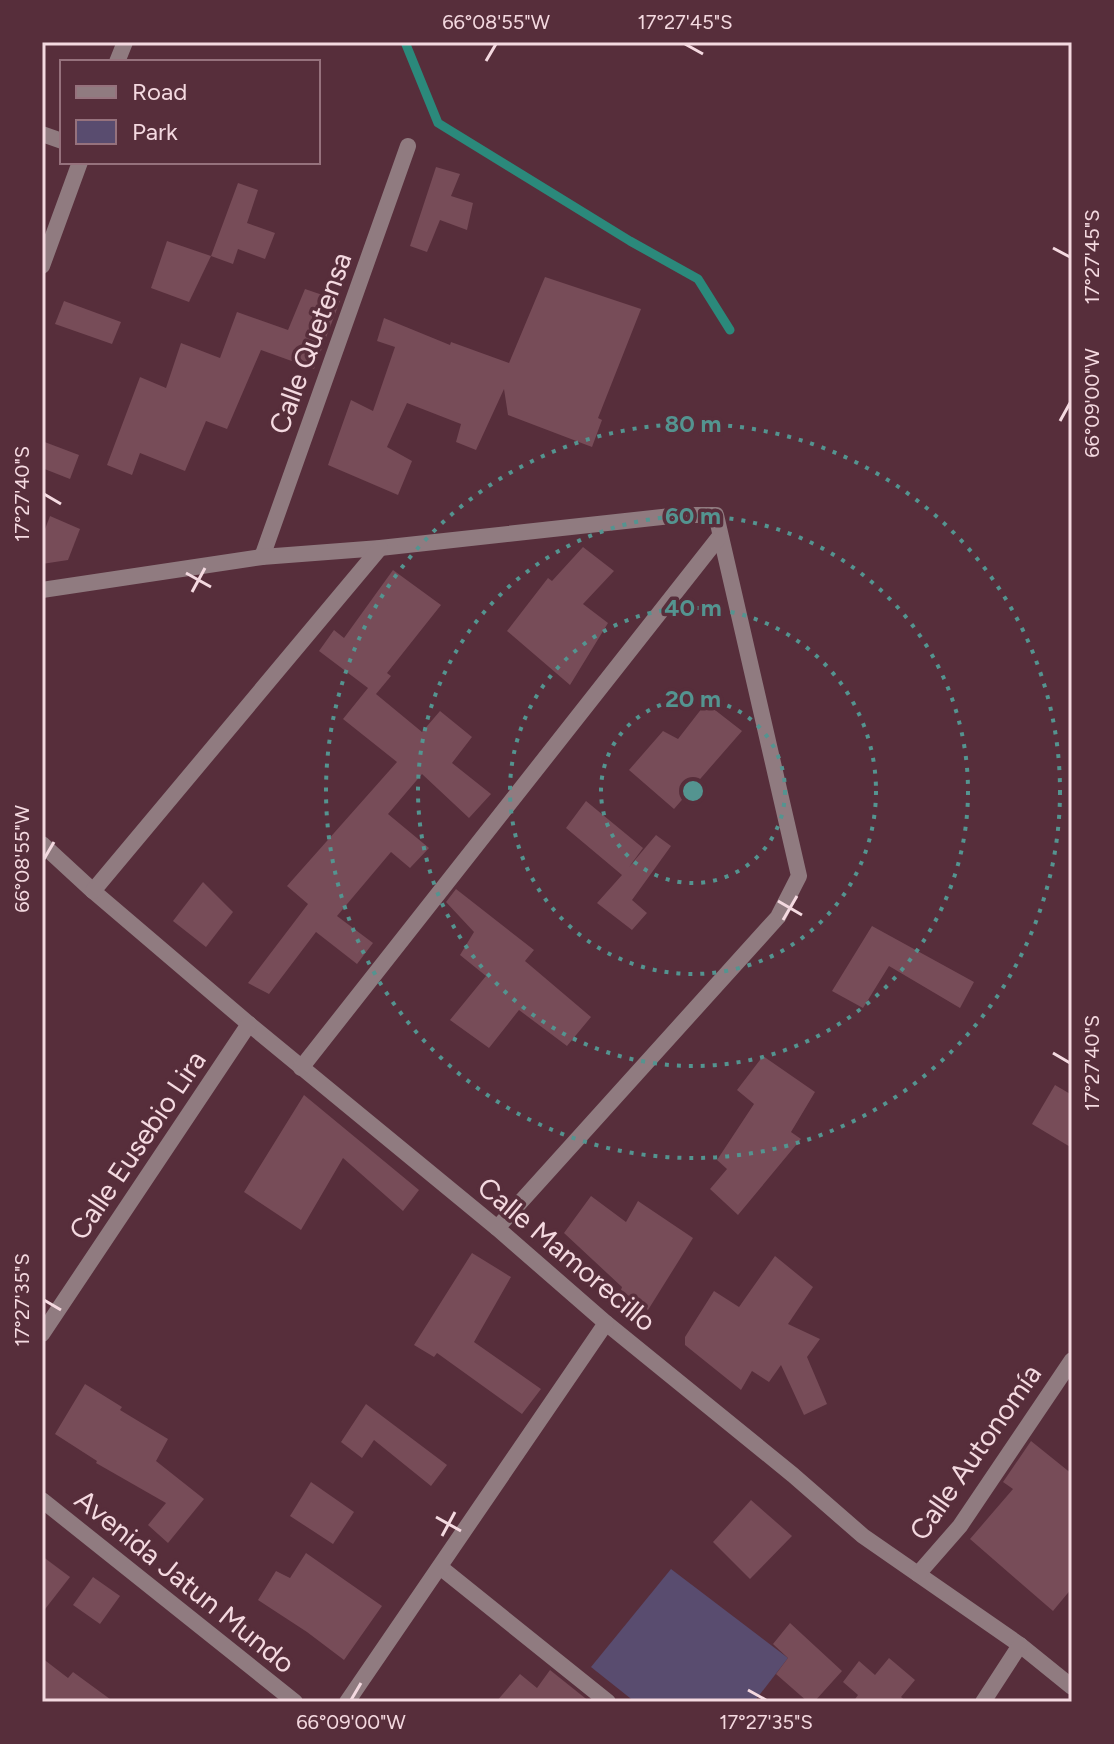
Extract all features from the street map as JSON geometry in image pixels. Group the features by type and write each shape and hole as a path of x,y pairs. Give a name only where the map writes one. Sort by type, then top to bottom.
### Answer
{"street":[{"name":"Calle Quetensa","path":"262,557 408,146"},
{"path":"42,266 79,164"},
{"path":"42,590 262,557 380,548 680,515 716,515 799,876 778,917 497,1228"},
{"path":"301,1068 720,536"},
{"path":"93,891 380,548"},
{"name":"Calle Mamorecillo","path":"42,844 301,1068 497,1228 606,1323 863,1536 1020,1645 1072,1687"},
{"name":"Calle Eusebio Lira","path":"42,1334 249,1024"},
{"path":"347,1702 606,1323"},
{"name":"Calle Autonomía","path":"918,1574 960,1526 1072,1360"},
{"name":"Avenida Jatun Mundo","path":"42,1500 295,1702"},
{"path":"440,1567 608,1702"},
{"path":"983,1702 1020,1645"}],"green space":[{"path":"671,1569 788,1658 754,1702 635,1702 591,1667"}],"building":[{"path":"436,167 460,174 451,196 473,203 467,230 440,220 427,252 410,246"},
{"path":"238,183 258,190 247,223 275,233 265,259 238,249 233,264 211,256"},
{"path":"167,241 211,256 189,302 151,288"},
{"path":"545,277 641,309 598,418 602,420 592,447 508,415 504,389 476,450 456,442 461,424 407,403 387,447 412,461 398,495 328,465 351,400 373,411 395,347 377,341 384,318 450,345 451,342 509,363"},
{"path":"305,289 340,301 314,369 261,350 227,429 206,421 185,471 140,453 132,475 107,465 140,377 166,388 181,343 220,358 237,312 288,330"},
{"path":"64,301 121,322 112,344 55,324"},
{"path":"42,441 79,455 70,479 42,468"},
{"path":"50,516 80,529 68,560 42,564 42,537"},
{"path":"583,547 614,571 583,604 608,623 570,685 507,631 548,578 552,581"},
{"path":"393,570 441,605 387,673 391,676 376,694 422,732 440,711 472,737 452,763 491,794 469,818 422,774 388,814 429,848 410,868 391,852 337,916 373,943 357,964 316,932 269,994 248,983 308,904 287,886 397,762 343,719 368,688 319,651 334,630 344,638"},
{"path":"706,703 742,731 674,809 629,770 663,731 678,739"},
{"path":"586,801 643,848 629,867 656,835 671,846 632,900 647,913 632,930 597,903 622,875 566,828"},
{"path":"203,882 233,912 206,947 173,921"},
{"path":"456,889 534,950 525,961 591,1017 567,1046 519,1010 489,1048 450,1020 486,976 460,955 474,932 446,902"},
{"path":"872,926 974,982 960,1008 889,966 863,1008 832,991"},
{"path":"763,1056 815,1092 791,1132 801,1139 738,1215 710,1189 727,1169 717,1160 754,1104 737,1090"},
{"path":"1055,1085 1072,1095 1072,1148 1032,1124"},
{"path":"304,1095 419,1190 403,1211 343,1158 301,1230 244,1192"},
{"path":"591,1196 626,1222 638,1201 693,1238 648,1310 621,1290 622,1287 564,1233"},
{"path":"472,1253 511,1277 474,1342 541,1389 522,1414 437,1353 434,1357 414,1345"},
{"path":"775,1256 813,1287 788,1324 820,1339 807,1357 827,1404 804,1415 781,1365 769,1382 752,1371 741,1390 685,1345 685,1337 714,1291 739,1307"},
{"path":"85,1384 168,1439 156,1461 204,1499 168,1543 148,1525 166,1503 96,1463 55,1434"},
{"path":"366,1404 447,1465 431,1486 374,1440 362,1458 341,1442"},
{"path":"1031,1441 1072,1474 1072,1588 1053,1611 970,1539 1013,1489 1003,1482"},
{"path":"311,1482 354,1512 333,1544 290,1516"},
{"path":"751,1500 792,1536 750,1579 713,1542"},
{"path":"306,1553 382,1606 344,1660 258,1600 276,1571 290,1578"},
{"path":"42,1556 70,1577 42,1613"},
{"path":"93,1577 120,1596 100,1624 73,1605"},
{"path":"790,1623 842,1671 814,1702 808,1702 776,1674 788,1658 773,1644"},
{"path":"42,1658 68,1678 73,1672 114,1702 42,1702"},
{"path":"889,1658 915,1680 901,1697 907,1702 853,1702 858,1695 843,1682 859,1661 875,1675"},
{"path":"550,1670 590,1702 496,1702 520,1674 537,1688"}],"waterway":[{"path":"405,42 438,123 630,241 698,279 730,330"}]}
